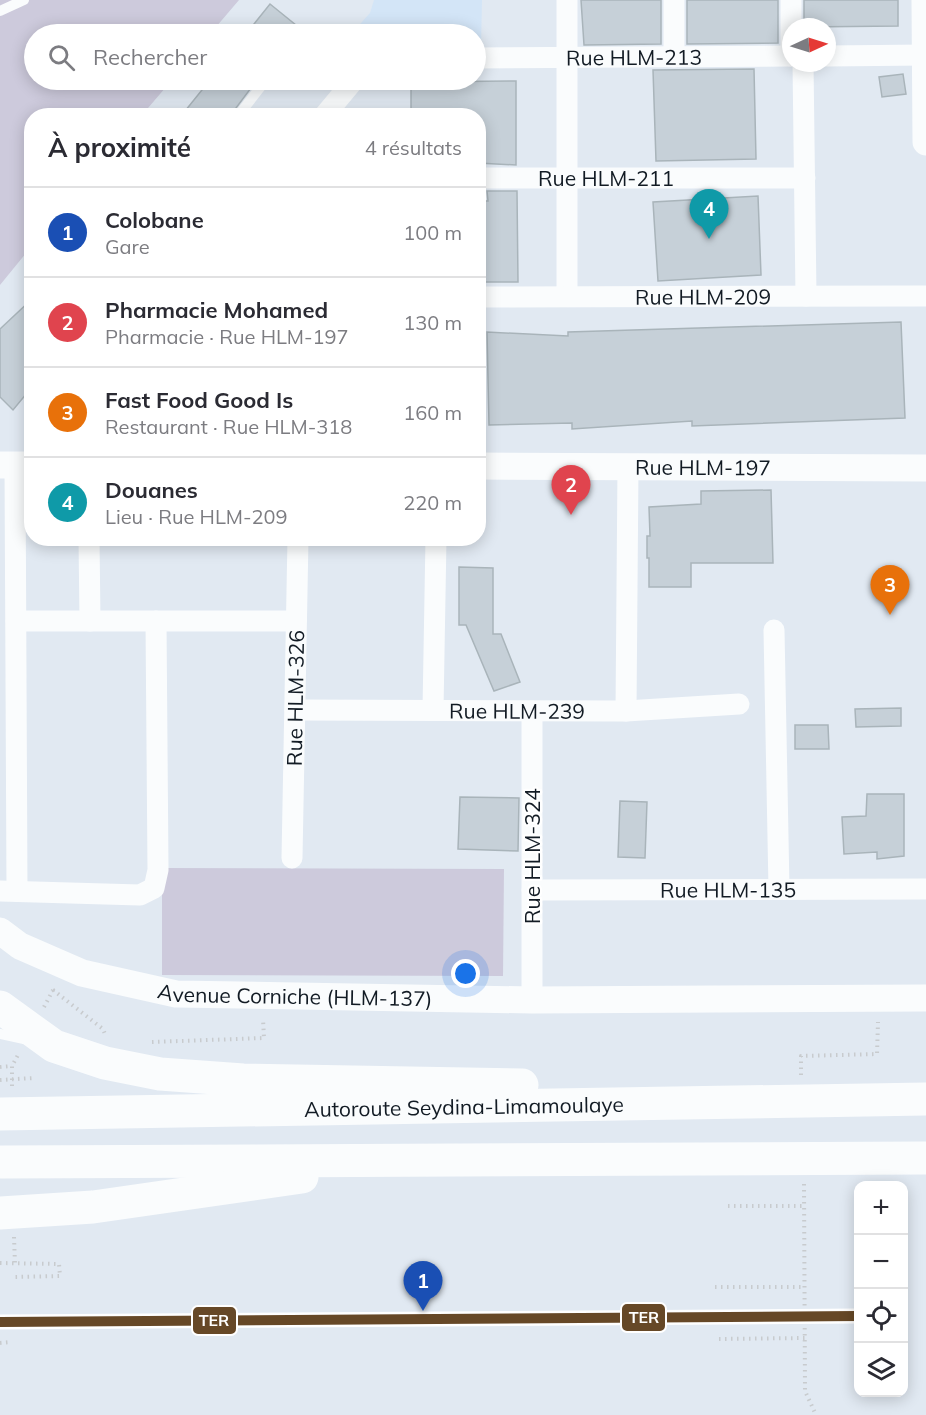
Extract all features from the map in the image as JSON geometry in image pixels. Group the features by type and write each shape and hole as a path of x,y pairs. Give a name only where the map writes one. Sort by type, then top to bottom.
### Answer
{"highway":[{"path":"0,1007 54,1046 105,1063 183,1076 243,1080 588,1086 778,1100"},
{"name":"Autoroute Seydina-Limamoulaye","path":"0,1114 649,1105 778,1100 926,1100"},
{"path":"0,1162 926,1158"},
{"path":"0,1213 93,1207 415,1160"}],"street":[{"path":"567,0 567,296"},
{"path":"674,0 674,57"},
{"path":"791,0 791,18"},
{"path":"925,0 926,142"},
{"path":"836,56 926,55"},
{"name":"Rue HLM-213","path":"486,58 782,56"},
{"path":"804,72 806,296"},
{"path":"331,108 346,90"},
{"name":"Rue HLM-211","path":"486,178 805,178"},
{"name":"Rue HLM-209","path":"486,297 926,296"},
{"path":"15,465 16,621 8,728 9,891 140,895 153,888 158,870 156,621"},
{"name":"Rue HLM-197","path":"486,466 926,468"},
{"path":"626,711 627,466"},
{"path":"89,546 90,621"},
{"name":"Rue HLM-326","path":"292,858 298,546"},
{"path":"433,710 436,546"},
{"path":"16,621 296,621"},
{"path":"774,630 778,889"},
{"name":"Rue HLM-239","path":"295,710 626,711 739,704"},
{"name":"Rue HLM-324","path":"532,711 532,1000"},
{"name":"Rue HLM-135","path":"532,890 926,889"},
{"name":"Avenue Corniche (HLM-137)","path":"0,931 20,946 82,973 176,994 532,1000 926,998"}],"lane":[{"path":"0,11 24,0"},
{"path":"244,108 258,90"},
{"path":"0,1034 54,1046"}],"path":[{"path":"53,990 103,1029 107,1038 98,1037"},
{"path":"149,1042 264,1038 262,995"},
{"path":"35,999 53,1011"},
{"path":"802,1079 801,1056 877,1054 878,999"},
{"path":"0,1067 12,1066"},
{"path":"0,1080 34,1078"},
{"path":"804,1183 805,1391 816,1415"},
{"path":"728,1206 804,1206"},
{"path":"0,1263 59,1264 60,1276 14,1277"},
{"path":"715,1287 805,1287"},
{"path":"719,1339 805,1338"},
{"path":"0,1343 11,1342"}],"shaded area":[{"path":"0,0 239,0 219,24 24,24 24,90 163,90 148,108 24,108 24,256 0,285"},
{"path":"374,0 482,0 481,24 360,24 370,13"},
{"path":"162,868 504,869 503,976 162,975"}],"building":[{"path":"581,0 661,0 661,44 584,45"},
{"path":"687,0 778,0 778,43 687,44"},
{"path":"804,0 898,0 898,26 836,27 836,18 804,18"},
{"path":"270,4 295,24 254,24"},
{"path":"754,69 756,159 656,161 653,70"},
{"path":"903,74 906,94 882,97 879,77"},
{"path":"486,81 516,81 516,165 486,163 486,108 411,108 411,90 486,90"},
{"path":"202,90 250,90 236,108 187,108"},
{"path":"487,191 517,191 518,282 486,282 486,201 488,201"},
{"path":"758,196 761,275 658,281 653,202"},
{"path":"24,306 24,397 13,410 0,397 0,329"},
{"path":"901,322 905,418 692,426 692,421 572,429 572,423 489,425 487,332 568,336 568,332"},
{"path":"771,490 773,563 691,563 691,587 649,587 647,536 650,536 649,507 701,504 701,491"},
{"path":"459,567 493,568 493,634 501,634 520,682 494,691 466,625 459,625"},
{"path":"901,708 901,726 856,727 855,709"},
{"path":"795,725 828,725 829,749 795,749"},
{"path":"867,794 904,794 904,856 877,859 877,852 844,854 842,817 866,816"},
{"path":"460,797 519,798 518,851 458,849"},
{"path":"620,801 647,802 645,858 618,857"}],"transit line":[{"name":"TER","path":"0,1322 854,1316"}],"place":[{"name":"Douanes","path":"709,239"},
{"name":"Pharmacie Mohamed","path":"571,515"},
{"name":"Fast Food Good Is","path":"890,615"},
{"name":"Colobane","path":"423,1311"}]}
